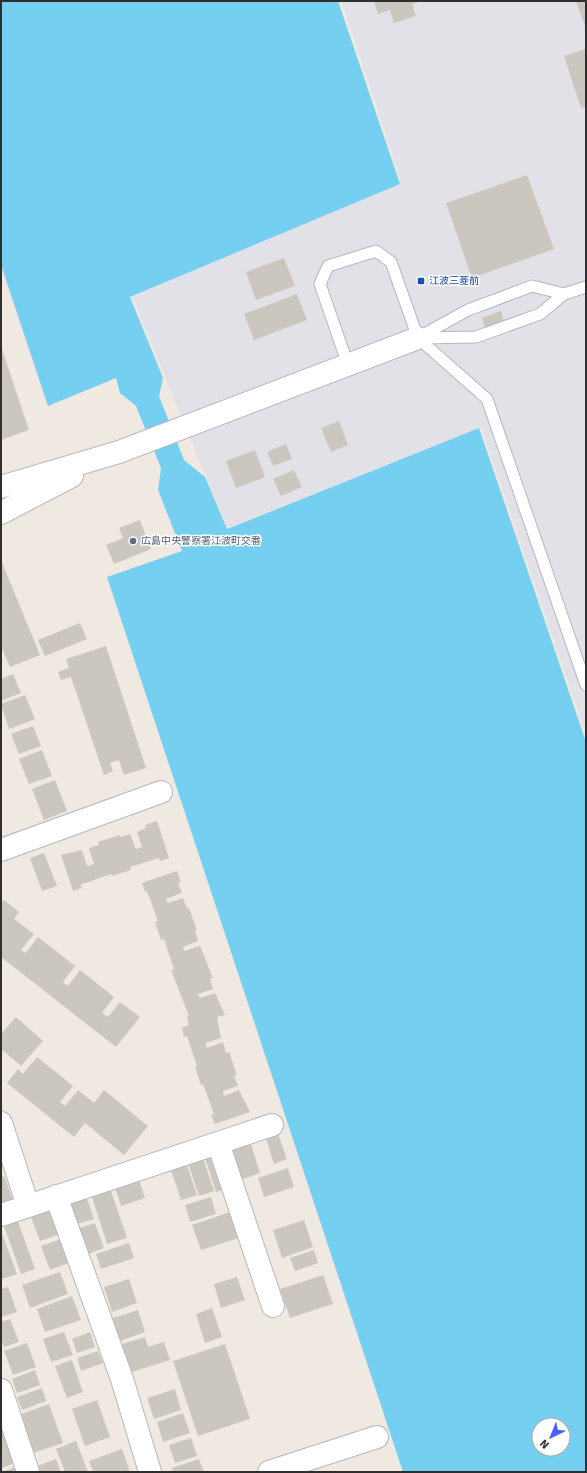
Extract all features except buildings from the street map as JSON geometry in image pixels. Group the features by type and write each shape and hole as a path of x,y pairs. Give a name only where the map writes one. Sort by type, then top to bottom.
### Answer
{"street":[{"path":"1,487 119,452 418,338"},
{"path":"1,513 119,452"},
{"path":"1,850 161,792"},
{"path":"1,1215 272,1125"},
{"path":"2,1133 28,1206"},
{"path":"218,1143 272,1306"},
{"path":"56,1196 122,1379 150,1472"},
{"path":"1,1390 28,1472"},
{"path":"269,1472 377,1436"}],"lane":[{"path":"348,365 320,284 328,266 376,251 391,262 418,338 487,399 586,685"},
{"path":"418,338 468,310 532,286 564,294"},
{"path":"418,338 476,337 540,314 564,294 586,287"}],"shaded area":[{"path":"341,1 586,1 586,736 481,427 227,528 132,297 401,182"}],"water":[{"path":"1,1 338,1 400,184 130,297 163,378 159,396 184,460 205,477 227,529 479,428 586,742 586,1472 403,1472 107,577 182,551 158,490 161,468 136,406 120,393 116,378 48,406 1,265"}],"place":[{"name":"江波三菱前","path":"421,281"},
{"name":"広島中央警察署江波町交番","path":"133,541"}]}
